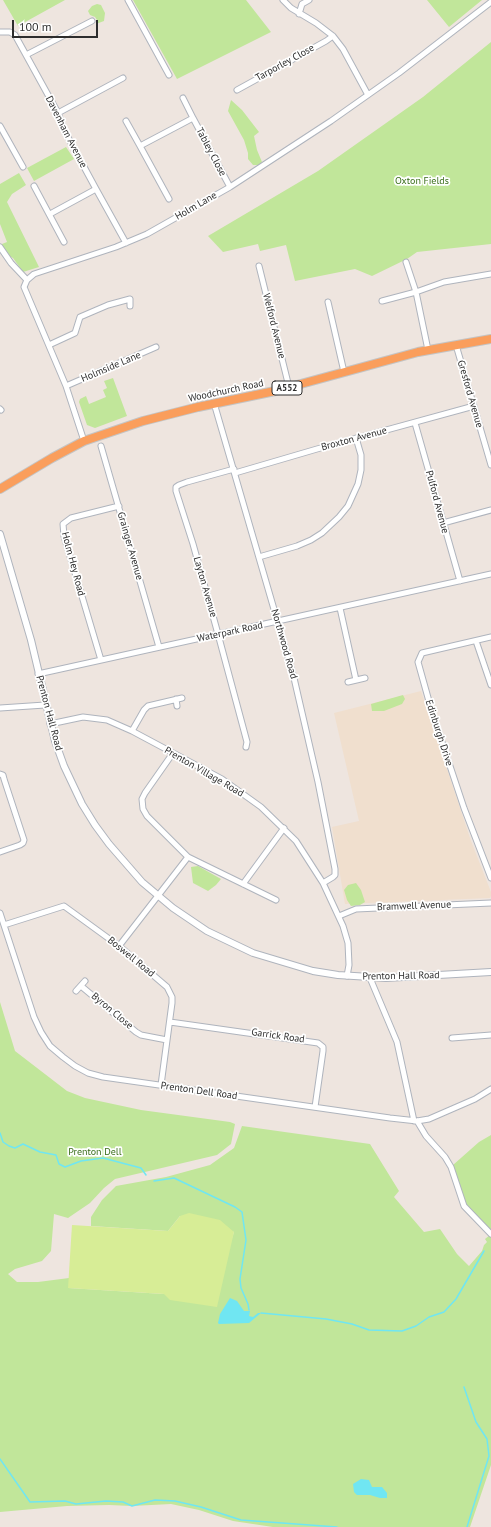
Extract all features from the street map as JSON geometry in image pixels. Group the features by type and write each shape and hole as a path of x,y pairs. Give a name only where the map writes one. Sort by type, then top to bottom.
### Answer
{"highway":[{"name":"Woodchurch Road","path":"0,489 84,440 143,421 290,387 428,350 491,339"}],"street":[{"path":"128,0 169,75"},
{"path":"283,0 299,14 316,23 333,36 343,49 368,95"},
{"path":"299,14 302,4 309,0"},
{"name":"Holm Lane","path":"27,280 34,274 62,266 126,243 146,234 230,187 368,95 491,2"},
{"path":"26,54 92,21"},
{"name":"Davenham Avenue","path":"0,32 10,32 15,34 58,113 64,130 126,243"},
{"name":"Tarporley Close","path":"237,90 333,36"},
{"path":"58,113 123,78"},
{"name":"Tabley Close","path":"183,98 230,187"},
{"name":"Tabley Close","path":"140,146 193,118"},
{"path":"126,121 169,199"},
{"path":"0,126 23,167"},
{"path":"34,186 64,242"},
{"path":"50,214 96,189"},
{"path":"0,247 11,263 27,280 24,287 66,386 84,440"},
{"path":"406,262 416,292 428,350"},
{"name":"Welford Avenue","path":"259,266 290,387"},
{"path":"382,301 416,292 444,282 491,274"},
{"path":"49,345 75,333 80,317 108,305 130,299 130,306"},
{"path":"328,302 344,372"},
{"name":"Gresford Avenue","path":"456,344 491,466"},
{"name":"Holmside Lane","path":"66,386 156,347"},
{"name":"Northwood Road","path":"214,404 235,471 306,727 335,869 335,875 323,883"},
{"name":"Broxton Avenue","path":"235,471 474,406"},
{"name":"Pulford Avenue","path":"416,423 460,581"},
{"path":"259,557 297,546 322,534 348,506 358,484 361,470 360,455 356,438"},
{"name":"Grainger Avenue","path":"101,446 159,647"},
{"name":"Layton Avenue","path":"235,471 187,482 176,487 176,491 193,544 218,634 246,738 246,748"},
{"name":"Holm Hey Road","path":"101,660 64,536 63,524 71,518 118,506"},
{"path":"443,523 491,510"},
{"name":"Prenton Hall Road","path":"0,534 31,640 45,705 55,741 74,789 95,825 132,872 173,908 207,931 253,953 313,971 370,978 491,972"},
{"name":"Waterpark Road","path":"38,674 491,574"},
{"path":"340,608 356,680"},
{"name":"Edinburgh Drive","path":"491,637 422,653 418,662 432,712 454,778 491,878"},
{"path":"476,641 491,685"},
{"path":"348,682 365,678"},
{"path":"132,731 144,710 148,706 182,698"},
{"path":"176,699 177,706"},
{"path":"0,708 45,705"},
{"name":"Prenton Village Road","path":"50,724 82,717 106,720 132,731 222,779 261,807 296,841 323,883 339,916 348,943 348,976"},
{"path":"173,753 142,799 142,809 147,816 188,857 276,900"},
{"path":"0,774 4,779 24,840 20,845 0,852"},
{"path":"242,884 284,828"},
{"path":"119,946 188,857"},
{"name":"Bramwell Avenue","path":"339,916 356,909 491,903"},
{"name":"Boswell Road","path":"4,925 64,906 119,946 167,987 172,997 161,1085"},
{"name":"Prenton Dell Road","path":"0,913 34,1017 41,1032 50,1046 75,1066 88,1073 103,1077 416,1121 429,1119 475,1099 491,1089"},
{"path":"370,978 397,1042 416,1121 426,1136 445,1157 451,1167 464,1206 491,1234"},
{"name":"Byron Close","path":"76,991 85,981"},
{"name":"Byron Close","path":"81,986 136,1032 167,1040"},
{"name":"Garrick Road","path":"170,1022 318,1043 323,1047 323,1051 315,1108"},
{"path":"452,1038 491,1035"}],"shaded area":[{"path":"421,691 471,841 491,892 491,896 490,898 345,904 332,827 359,821 334,713"}],"green space":[{"path":"3,0 65,0 18,26"},
{"path":"133,0 246,0 271,32 177,79"},
{"path":"427,0 482,0 449,27"},
{"path":"97,4 101,5 105,13 104,21 96,24 97,20 95,17 90,15 88,11 92,6"},
{"name":"Oxton Fields","path":"491,42 491,244 417,252 407,259 372,276 355,269 295,281 286,245 260,251 258,244 223,252 208,236 318,171 423,97"},
{"path":"231,100 242,110 259,132 254,136 257,150 262,162 259,165 253,165 248,159 248,153 244,140 228,111"},
{"path":"66,147 74,159 34,181 27,168"},
{"path":"19,173 26,185 12,194 7,202 39,267 23,272 13,258 7,255 2,248 2,244 7,242 0,224 0,184"},
{"path":"113,378 127,416 95,428 87,425 79,402 80,399 86,396 89,404 106,397 103,390 107,388 104,381"},
{"path":"403,695 405,699 402,704 384,711 372,711 371,704"},
{"path":"198,866 221,879 208,891 193,883 191,867"},
{"path":"356,883 361,890 365,902 360,905 351,906 347,900 344,890 348,885"},
{"name":"Prenton Dell","path":"0,1002 15,1051 67,1091 85,1098 141,1110 230,1122 235,1124 231,1144 217,1155 115,1179 90,1203 68,1218 54,1214 51,1251 42,1261 15,1269 8,1274 17,1282 38,1282 69,1278 69,1288 164,1294 229,1248 234,1232 180,1216 168,1231 91,1226 91,1217 102,1200 116,1186 166,1177 210,1165 234,1148 242,1126 370,1144 399,1191 394,1197 424,1232 440,1229 457,1254 469,1266 482,1251 487,1242 485,1239 490,1235 491,1236 491,1465 470,1527 273,1527 233,1521 199,1510 171,1504 132,1506 67,1506 0,1512"},
{"path":"491,1135 491,1231 470,1212 464,1201 453,1165 479,1142"},
{"path":"189,1213 220,1220 234,1232 217,1307 170,1300 164,1294 68,1288 72,1225 168,1231 180,1216"}],"water":[{"path":"230,1298 237,1301 244,1311 250,1311 249,1316 253,1317 258,1313 261,1313 249,1323 219,1324 220,1314"},
{"path":"361,1479 369,1480 372,1487 382,1487 387,1493 387,1498 380,1498 370,1495 357,1495 354,1492 353,1484"}],"waterway":[{"path":"0,1133 3,1142 9,1146 15,1148 23,1144 40,1152 56,1155 59,1164 65,1167 81,1161 103,1158 141,1168 146,1175"},
{"path":"154,1181 174,1178 235,1207 242,1212 246,1240 240,1279 241,1288 249,1310"},
{"path":"261,1313 326,1319 352,1324 369,1330 402,1331 416,1326 429,1317 444,1312 456,1299 484,1251"},
{"path":"464,1387 476,1422 487,1439 489,1456 467,1527"},
{"path":"0,1459 30,1502 65,1501 76,1504 106,1501 123,1502 132,1506 155,1500 175,1501 201,1507 241,1520 337,1527"}]}
